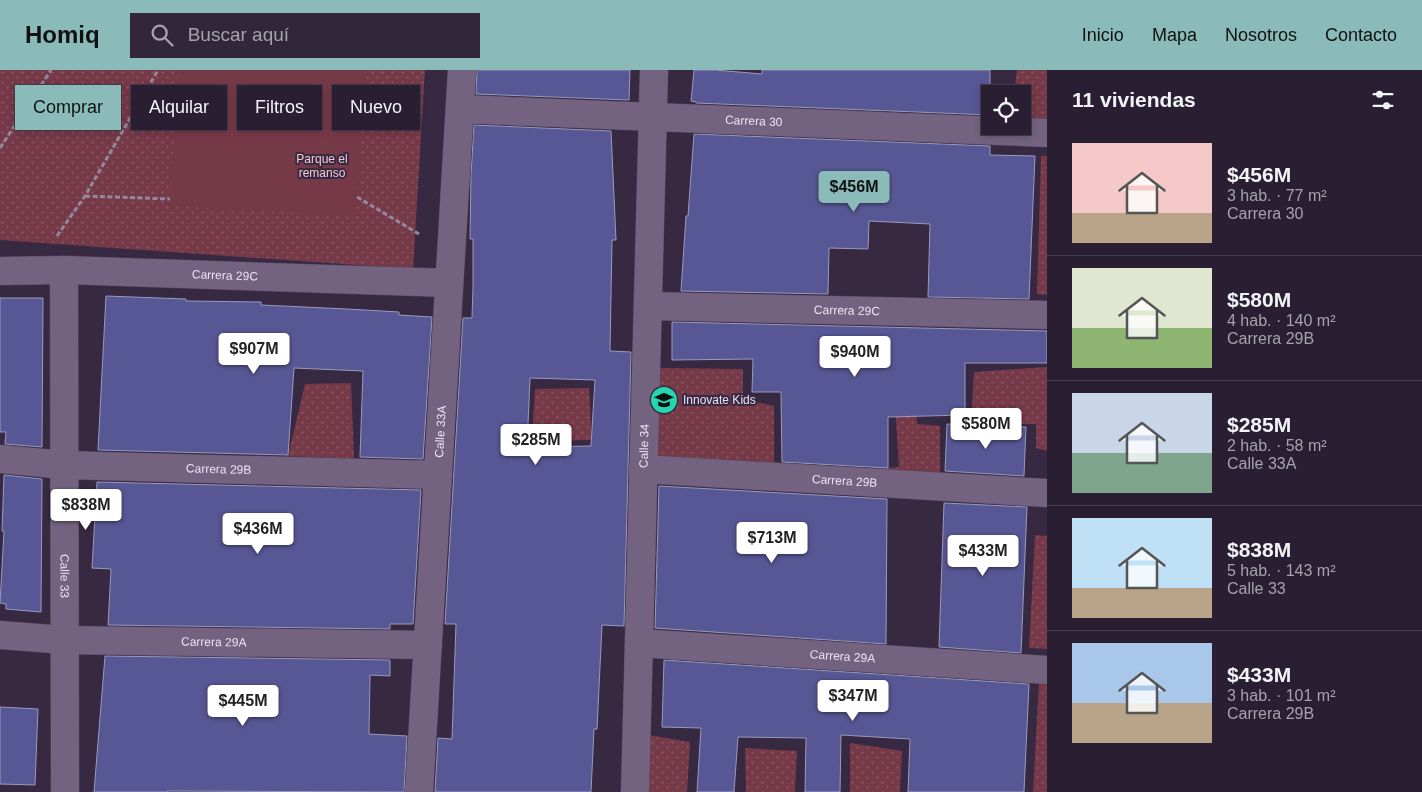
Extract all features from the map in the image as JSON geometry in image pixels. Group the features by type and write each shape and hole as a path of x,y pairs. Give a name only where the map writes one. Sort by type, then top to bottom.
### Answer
{"street":[{"name":"Calle 33A","path":"419,792 462,70"},
{"name":"Calle 34","path":"635,792 654,70"},
{"name":"Carrera 30","path":"460,109 1047,133"},
{"name":"Carrera 29C","path":"0,271 64,270 449,283"},
{"name":"Calle 33","path":"64,270 65,792"},
{"name":"Carrera 29C","path":"648,306 1047,315"},
{"name":"Carrera 29B","path":"0,459 64,465 438,475"},
{"name":"Carrera 29B","path":"643,469 1047,493"},
{"name":"Carrera 29A","path":"0,635 64,640 428,645"},
{"name":"Carrera 29A","path":"639,643 1047,670"}],"path":[{"path":"0,148 51,70"},
{"path":"34,270 85,196 158,70"},
{"path":"85,196 170,199"},
{"path":"357,197 451,252"}],"green space":[{"name":"Parque el remanso","path":"0,70 425,70 413,269 0,240"},
{"path":"178,70 365,71 364,85 332,85 332,130 361,130 356,216 170,206 174,130 227,130 227,85 177,85"},
{"path":"1017,70 1047,70 1047,127 1031,126 1031,85 1015,85"},
{"path":"1041,156 1047,156 1047,295 1037,294"},
{"path":"1047,367 1047,451 1036,448 1036,424 971,425 974,372"},
{"path":"660,368 743,369 743,399 774,406 774,463 655,458"},
{"path":"351,383 354,459 288,456 305,384"},
{"path":"589,388 592,440 532,441 535,389"},
{"path":"916,402 917,424 940,426 940,480 871,469 899,467 895,404"},
{"path":"1035,535 1047,536 1047,649 1029,648"},
{"path":"1039,683 1047,685 1047,792 1033,792"},
{"path":"648,735 690,742 687,792 645,792"},
{"path":"850,743 902,751 900,792 850,792"},
{"path":"745,748 797,751 795,792 746,792"}],"building":[{"path":"477,70 630,70 629,100 476,94"},
{"path":"694,70 762,74 762,70 990,70 990,85 981,85 981,115 696,103 691,101"},
{"path":"474,125 611,131 616,240 612,240 610,351 631,352 624,626 602,625 597,729 594,729 591,792 435,792 438,738 452,739 456,624 445,624 463,318 472,318 473,239 470,239","holes":["530,378 595,380 591,446 527,447"]},
{"path":"694,134 990,146 990,155 1035,156 1029,299 928,297 930,224 869,221 868,249 829,248 828,294 681,291"},
{"path":"106,296 186,299 186,301 261,302 261,305 399,312 399,315 432,317 423,459 360,457 363,371 294,368 288,455 98,450"},
{"path":"0,298 43,298 42,447 5,444 6,432 0,432"},
{"path":"672,322 1047,331 1047,363 965,363 965,415 888,417 888,468 782,462 781,392 752,392 753,359 672,360"},
{"path":"947,424 1026,427 1024,476 945,471"},
{"path":"4,475 42,479 41,612 6,609 6,604 0,603 4,531 2,531"},
{"path":"97,482 421,490 413,624 390,624 390,629 108,625 111,569 92,568"},
{"path":"659,486 887,499 886,644 655,628"},
{"path":"944,503 1027,507 1021,653 939,647"},
{"path":"105,656 390,660 390,676 370,675 369,734 407,736 404,792 94,792"},
{"path":"664,660 1029,684 1024,792 908,792 910,739 841,735 840,792 805,792 806,738 738,737 734,792 697,792 701,728 662,727"},
{"path":"0,707 38,709 35,785 0,784"}],"place":[{"name":"Innovate Kids","path":"664,400"}]}
